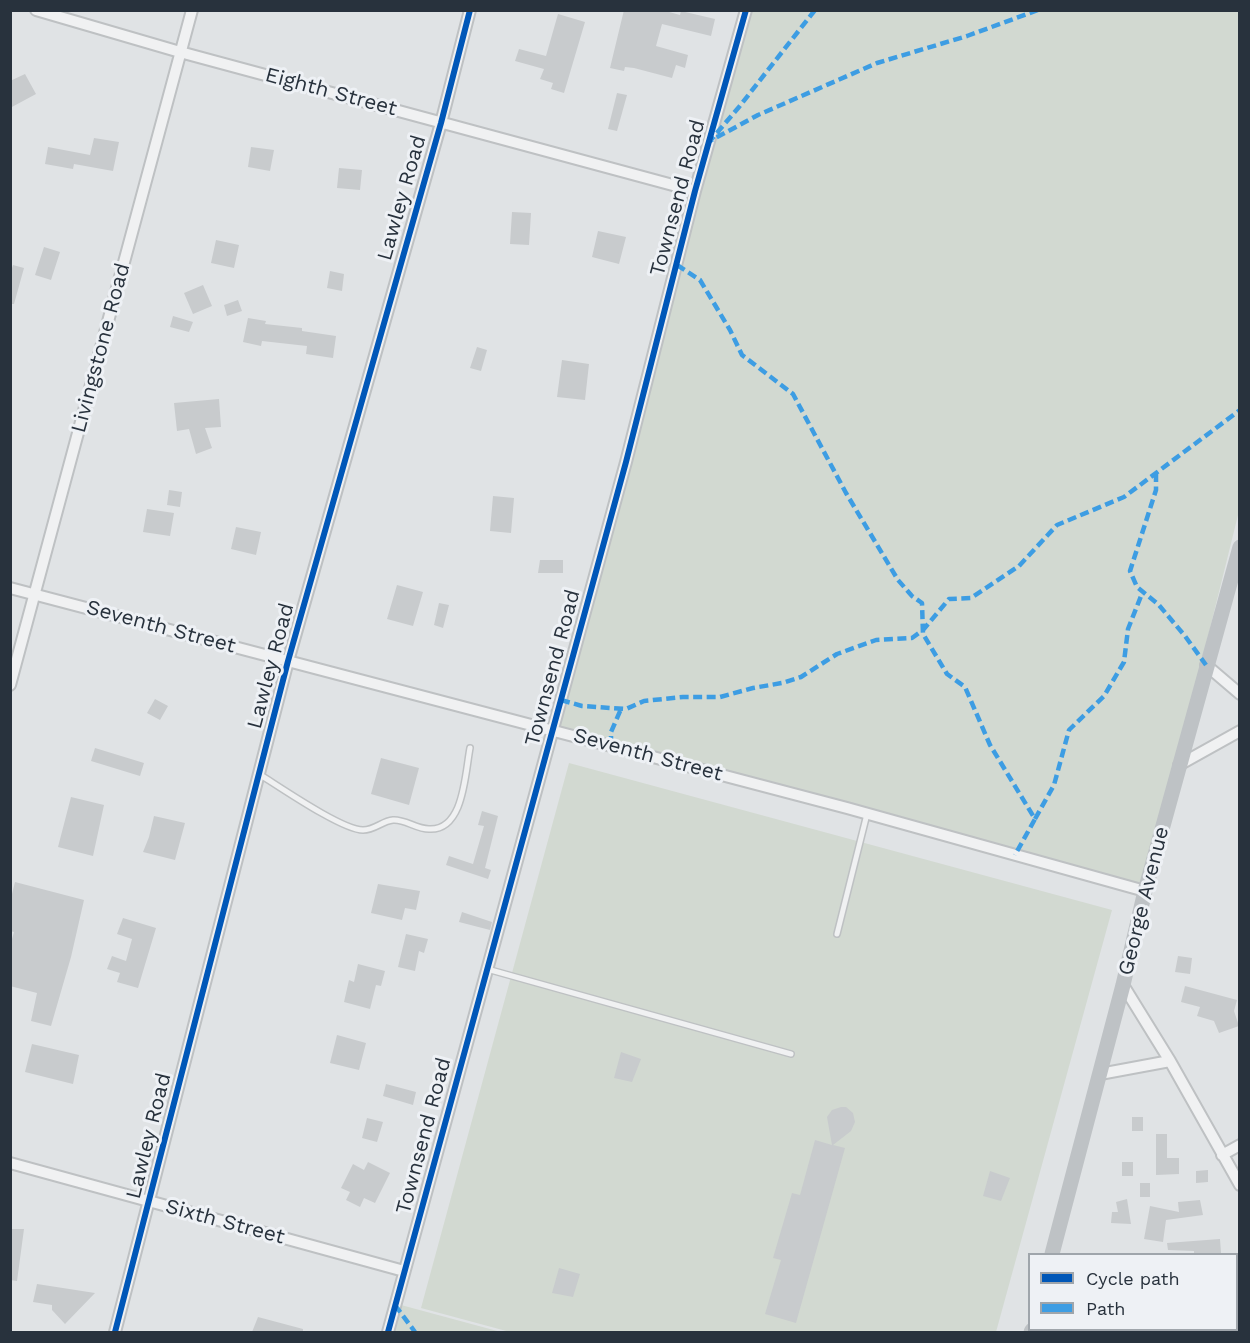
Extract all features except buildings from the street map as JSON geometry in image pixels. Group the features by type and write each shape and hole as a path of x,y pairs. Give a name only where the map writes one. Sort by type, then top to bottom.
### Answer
{"main road":[{"name":"George Avenue","path":"1052,1253 1124,985 1145,891 1239,547"}],"street":[{"name":"Eighth Street","path":"36,10 180,52 696,191"},
{"name":"Livingstone Road","path":"10,685 192,10"},
{"name":"Lawley Road","path":"115,1332 288,661 441,123 470,10"},
{"name":"Townsend Road","path":"388,1332 626,462 696,191 746,10"},
{"name":"Seventh Street","path":"10,588 867,814 1145,891"},
{"path":"1206,665 1239,694"},
{"path":"1179,765 1239,731"},
{"path":"1124,985 1170,1061 1239,1185"},
{"path":"1100,1074 1170,1061"},
{"path":"1222,1155 1239,1145"},
{"name":"Sixth Street","path":"10,1163 404,1271"}],"lane":[{"path":"259,774 351,828 369,830 393,820 428,829 444,827 454,817 470,748"},
{"path":"837,934 867,814"},
{"path":"487,969 792,1054"}],"shaded area":[{"path":"749,11 1239,11 1239,511 1145,891 552,730"},
{"path":"569,763 1112,910 996,1332 510,1332 421,1308"},
{"path":"401,1305 501,1332 394,1332"}],"marked path":[{"path":"815,10 710,141 758,115 877,63 967,36 1038,10"},
{"path":"677,265 700,280 742,355 793,394 846,493 898,580 912,596 922,603 923,634 947,674 965,687 990,745 1035,819 1015,855"},
{"path":"561,700 582,706 626,709 644,701 683,697 720,697 801,677 837,654 876,640 912,638 923,630 949,599 971,598 1019,566 1057,525 1124,497 1240,410"},
{"path":"1156,473 1156,490 1130,571 1137,587 1158,604 1206,665"},
{"path":"1035,819 1054,785 1069,730 1104,696 1124,662 1128,629 1143,591"},
{"path":"611,745 611,732 621,709"},
{"path":"395,1305 415,1332"}],"cycle path":[{"path":"115,1332 288,661 441,123 470,10"},
{"path":"388,1332 626,462 695,191 746,10"}]}
